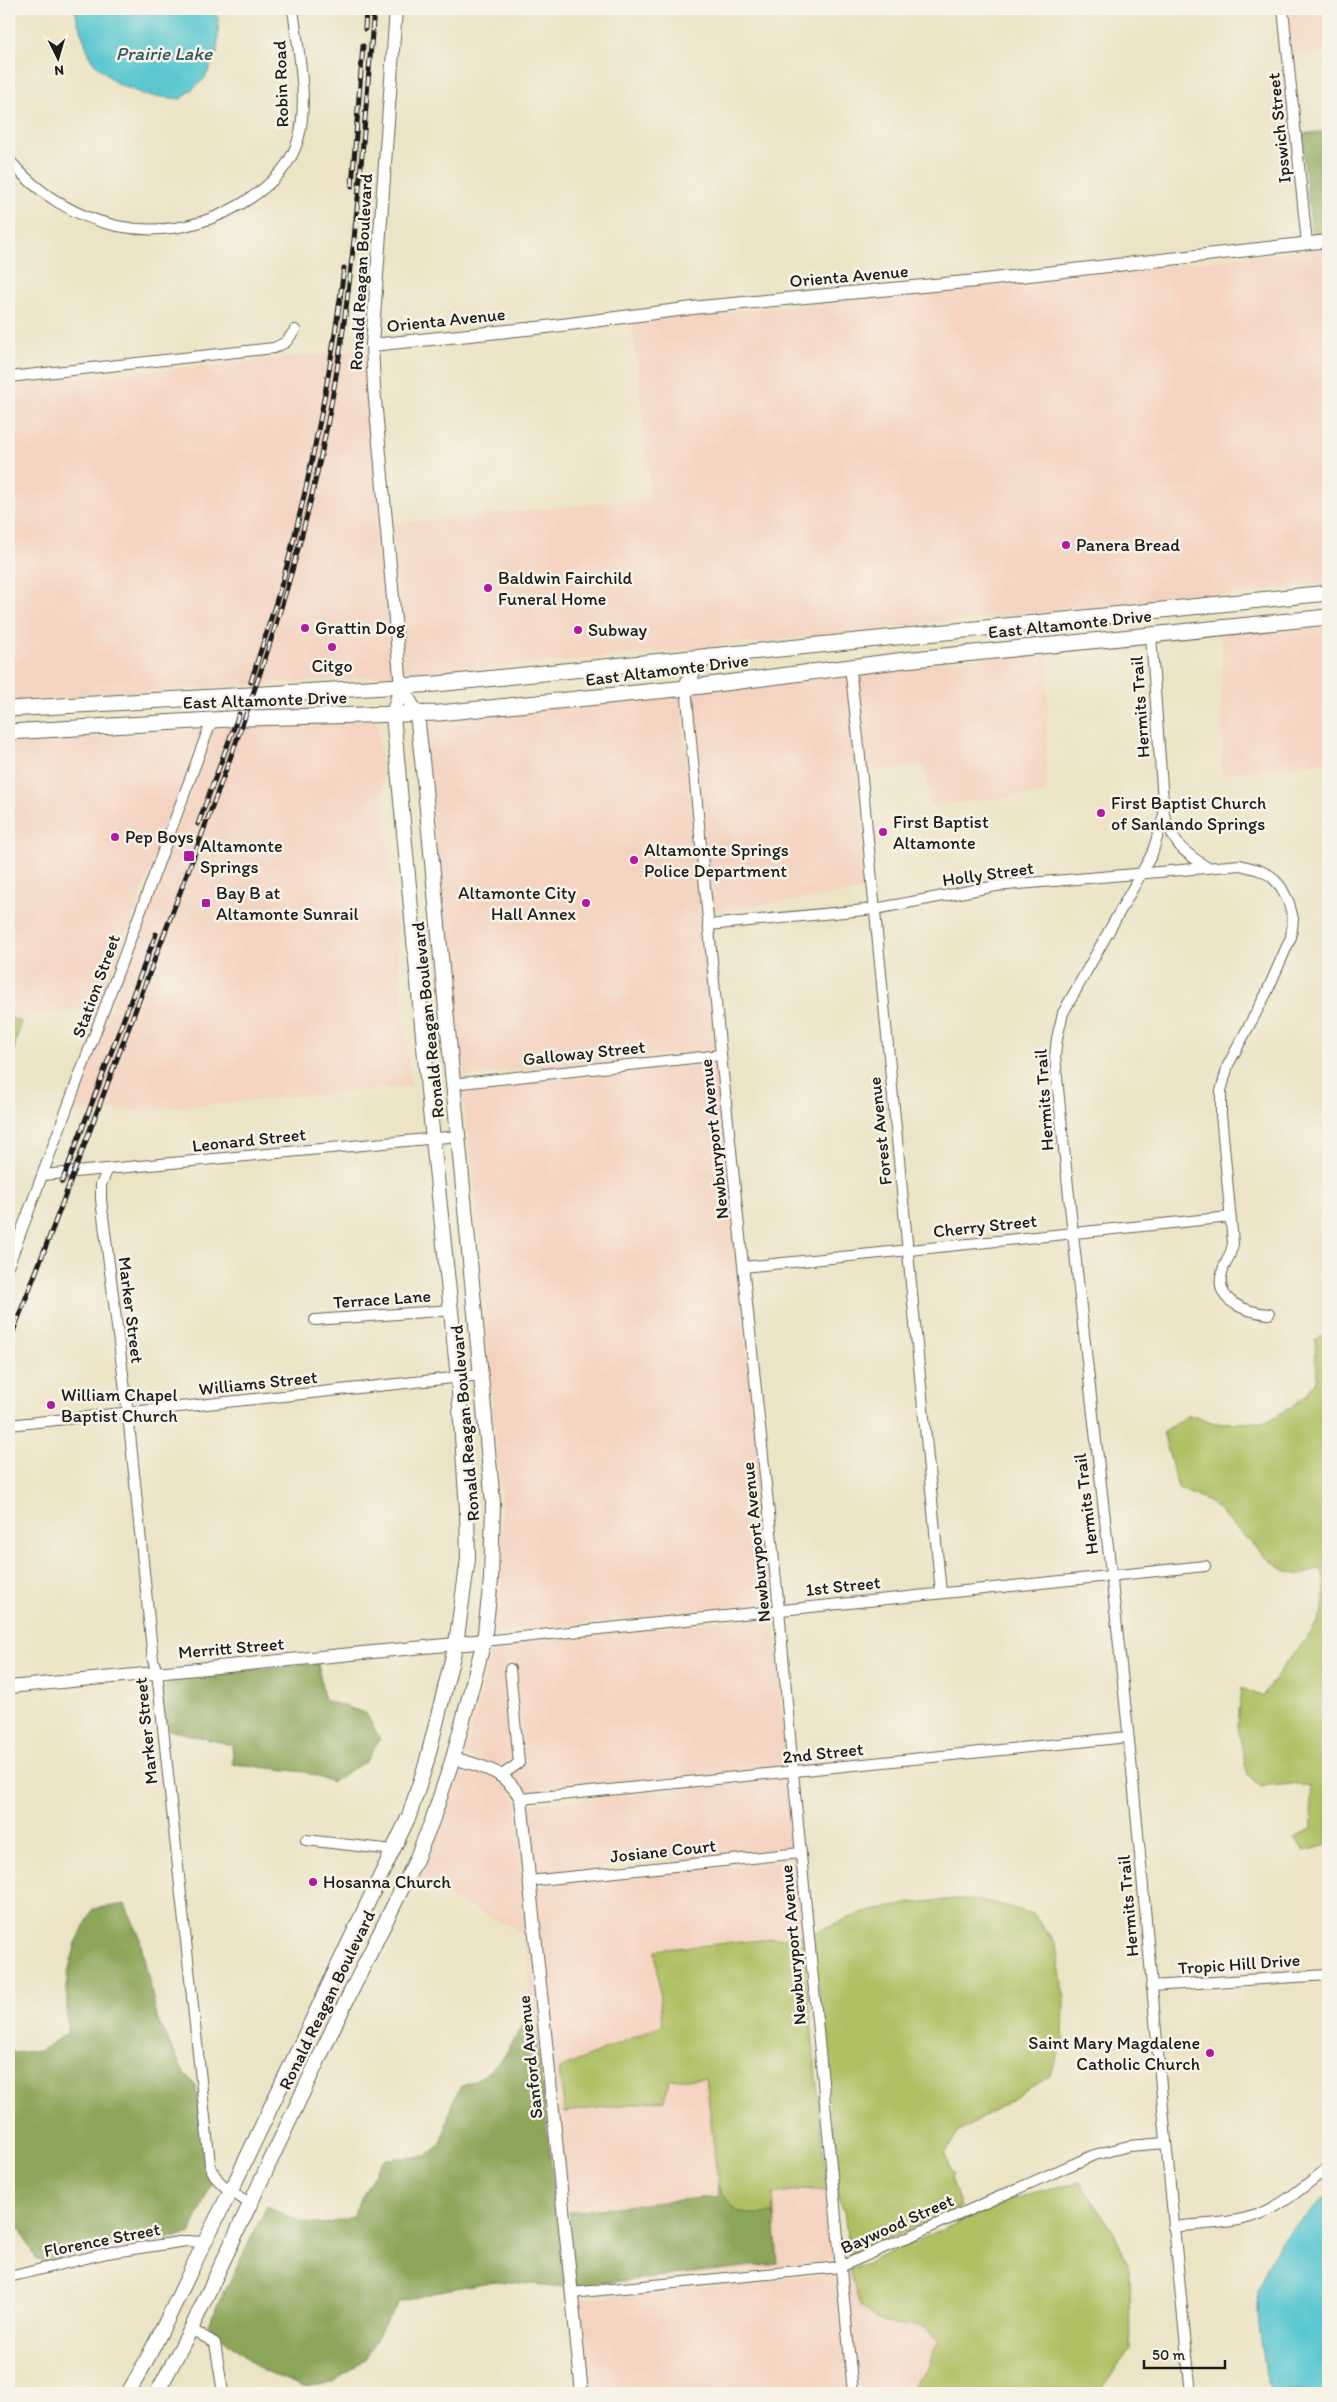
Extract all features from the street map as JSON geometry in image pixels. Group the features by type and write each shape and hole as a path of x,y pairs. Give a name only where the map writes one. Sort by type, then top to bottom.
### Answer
{"main road":[{"name":"East Altamonte Drive","path":"9,708 401,687 1328,593"},
{"path":"1151,635 1162,620 1177,609"},
{"path":"1124,638 1139,629 1152,611"},
{"name":"East Altamonte Drive","path":"15,732 212,720 417,714 686,688 905,660 1326,616"},
{"path":"905,660 922,650 934,634"},
{"path":"686,688 687,681 694,668 709,656"},
{"name":"Ronald Reagan Boulevard","path":"157,2393 191,2329 337,2020 415,1862 453,1758 484,1641 491,1579 493,1503 417,714 401,687"},
{"name":"Ronald Reagan Boulevard","path":"128,2393 155,2348 203,2242 231,2192 409,1816 426,1764 456,1644 468,1559 467,1509 452,1310 433,1139 393,715 401,687"},
{"path":"76,727 105,702"},
{"path":"15,732 52,705"},
{"path":"456,1644 484,1641"}],"street":[{"name":"Robin Road","path":"9,160 22,176 52,200 82,216 117,227 156,230 180,227 227,212 258,194 280,174 293,155 300,131 301,88 293,9"},
{"name":"Ronald Reagan Boulevard","path":"396,9 372,345 374,388 401,687"},
{"name":"Ipswich Street","path":"1283,9 1307,244"},
{"name":"Orienta Avenue","path":"372,345 526,330 701,307 976,282 1328,241"},
{"path":"9,378 274,348 286,342 295,330"},
{"name":"Hermits Trail","path":"1151,635 1164,815 1158,839 1063,1013 1056,1038 1056,1056 1071,1232 1128,1737 1173,2227 1191,2393"},
{"name":"Forest Avenue","path":"850,667 941,1592"},
{"name":"Newburyport Avenue","path":"686,688 721,1055 779,1609 792,1772 853,2393"},
{"name":"Station Street","path":"9,1264 212,720"},
{"path":"1164,815 1173,839 1185,853 1208,868"},
{"name":"Holly Street","path":"708,925 875,909 996,886 1240,865 1259,870 1271,876 1281,887 1289,903 1293,920 1291,937 1266,994 1228,1066 1221,1090 1221,1114 1230,1217"},
{"name":"Galloway Street","path":"452,1084 721,1055"},
{"name":"Leonard Street","path":"43,1175 459,1136"},
{"name":"Marker Street","path":"107,1170 102,1185 101,1200 128,1414 153,1660 157,1672 210,2164 216,2178 231,2192 251,2204"},
{"path":"1230,1217 1233,1243 1232,1256 1222,1271 1221,1282 1226,1296 1238,1307 1252,1312 1269,1314"},
{"name":"Cherry Street","path":"744,1267 1230,1217"},
{"name":"Terrace Lane","path":"315,1320 452,1310"},
{"name":"Williams Street","path":"9,1425 128,1414 481,1375"},
{"name":"1st Street","path":"484,1641 1205,1566"},
{"name":"Merritt Street","path":"9,1687 456,1644"},
{"path":"502,1775 519,1763 510,1669"},
{"name":"2nd Street","path":"521,1800 1128,1737"},
{"name":"Sanford Avenue","path":"453,1758 478,1765 502,1775 513,1785 521,1800 582,2393"},
{"path":"306,1840 393,1850"},
{"name":"Josiane Court","path":"529,1881 800,1854"},
{"name":"Tropic Hill Drive","path":"1151,1986 1328,1975"},
{"name":"Baywood Street","path":"571,2293 840,2267 1094,2155 1129,2146 1165,2142"},
{"path":"1173,2227 1258,2215 1281,2202 1328,2168"},
{"name":"Florence Street","path":"9,2277 107,2252 186,2241 203,2242"},
{"path":"191,2329 215,2343 223,2393"}],"shaded area":[{"path":"1288,9 1328,9 1328,52 1293,56"},
{"path":"1328,247 1328,583 1125,606 927,623 856,633 489,668 405,674 392,524 651,498 632,323 702,314 976,288"},
{"path":"367,350 394,675 9,701 9,384"},
{"path":"1328,624 1328,762 1221,774 1222,634"},
{"path":"1049,651 1046,793 930,806 924,765 867,772 858,670"},
{"path":"847,671 867,890 712,912 691,687"},
{"path":"680,688 701,913 699,914 715,1049 461,1077 422,715"},
{"path":"376,718 411,1086 135,1111 73,1111 214,729"},
{"path":"202,730 99,1007 22,1016 21,1022 9,1018 9,743"},
{"path":"716,1062 773,1603 494,1633 501,1551 501,1485 489,1371 476,1198 462,1090"},
{"path":"774,1616 786,1767 524,1793 512,1775 522,1768 525,1762 514,1662 504,1663 513,1759 499,1767 465,1755 492,1646"},
{"path":"461,1767 498,1780 509,1789 516,1801 558,2213 555,2210 531,2011 524,1933 416,1882"},
{"path":"788,1779 794,1848 534,1874 527,1805"},
{"path":"795,1860 803,1936 663,2025 559,2069 669,2080 706,2078 719,2196 569,2212 535,1887"},
{"path":"803,2189 827,2191 834,2262 579,2286 778,2263 773,2194"},
{"path":"850,2270 860,2307 884,2323 924,2327 939,2341 929,2365 915,2382 911,2393 859,2393 846,2271"},
{"path":"835,2274 848,2393 587,2393 578,2299"}],"green space":[{"path":"1328,131 1328,235 1312,237 1301,134"},
{"path":"9,1018 21,1022 9,1067"},
{"path":"1328,1331 1328,1845 1304,1851 1295,1838 1312,1829 1310,1787 1292,1784 1261,1787 1247,1774 1238,1726 1241,1688 1264,1697 1272,1682 1315,1627 1324,1602 1325,1587 1322,1569 1301,1575 1287,1572 1264,1556 1211,1503 1178,1488 1163,1432 1187,1416 1196,1416 1214,1423 1266,1422 1290,1408 1307,1395 1317,1378 1315,1340"},
{"path":"318,1663 324,1700 366,1713 380,1739 366,1761 332,1782 304,1772 233,1764 232,1745 169,1730 163,1696 169,1678"},
{"path":"956,1899 991,1902 1033,1914 1056,1944 1064,1999 1063,2042 1050,2076 959,2132 945,2154 954,2176 951,2178 961,2207 849,2256 844,2210 839,2200 813,1933 859,1914 911,1903"},
{"path":"125,1904 139,1935 158,2021 186,2076 196,2086 205,2164 212,2183 189,2235 106,2246 45,2262 35,2258 21,2230 9,2227 9,2053 40,2051 67,2033 67,1976 76,1943 93,1909"},
{"path":"803,1936 827,2191 803,2189 773,2194 774,2213 746,2216 732,2208 718,2184 706,2078 669,2080 665,2100 565,2112 559,2069 662,2025 656,1950"},
{"path":"533,2009 565,2287 495,2281 445,2290 399,2302 367,2357 333,2383 304,2387 261,2370 208,2325 267,2206 299,2221 308,2223 327,2223 352,2217 384,2159 427,2156 442,2141 452,2103 461,2086 484,2075 503,2058"},
{"path":"1080,2182 1114,2232 1129,2269 1130,2349 1098,2393 911,2393 915,2382 929,2365 939,2341 924,2327 884,2323 860,2307 850,2270 1013,2199"},
{"path":"718,2184 730,2202 740,2212 745,2214 774,2213 778,2263 576,2286 569,2212 719,2196"}],"water":[{"name":"Prairie Lake","path":"75,9 212,9 219,20 217,53 205,78 181,99 145,95 116,83 91,60"},
{"path":"1328,2194 1328,2393 1272,2393 1267,2381 1259,2326 1257,2291 1278,2244"}],"railway":[{"path":"365,29 366,9"},
{"path":"9,1342 231,757 269,645 303,531 329,416 347,300 354,242 374,9"},
{"path":"352,186 363,46"},
{"path":"251,682 288,562 306,489 328,379 344,268"},
{"path":"198,824 239,714"},
{"path":"62,1182 156,934"}],"place":[{"name":"Panera Bread","path":"1066,545"},
{"name":"Baldwin Fairchild Funeral Home","path":"488,588"},
{"name":"Grattin Dog","path":"305,628"},
{"name":"Subway","path":"578,630"},
{"name":"Citgo","path":"332,647"},
{"name":"First Baptist Church of Sanlando Springs","path":"1101,813"},
{"name":"First Baptist Altamonte","path":"883,832"},
{"name":"Pep Boys","path":"115,837"},
{"name":"Altamonte Springs","path":"189,856"},
{"name":"Altamonte Springs Police Department","path":"634,860"},
{"name":"Bay B at Altamonte Sunrail","path":"206,903"},
{"name":"Altamonte City Hall Annex","path":"586,903"},
{"name":"William Chapel Baptist Church","path":"51,1405"},
{"name":"Hosanna Church","path":"313,1882"},
{"name":"Saint Mary Magdalene Catholic Church","path":"1210,2053"}]}
